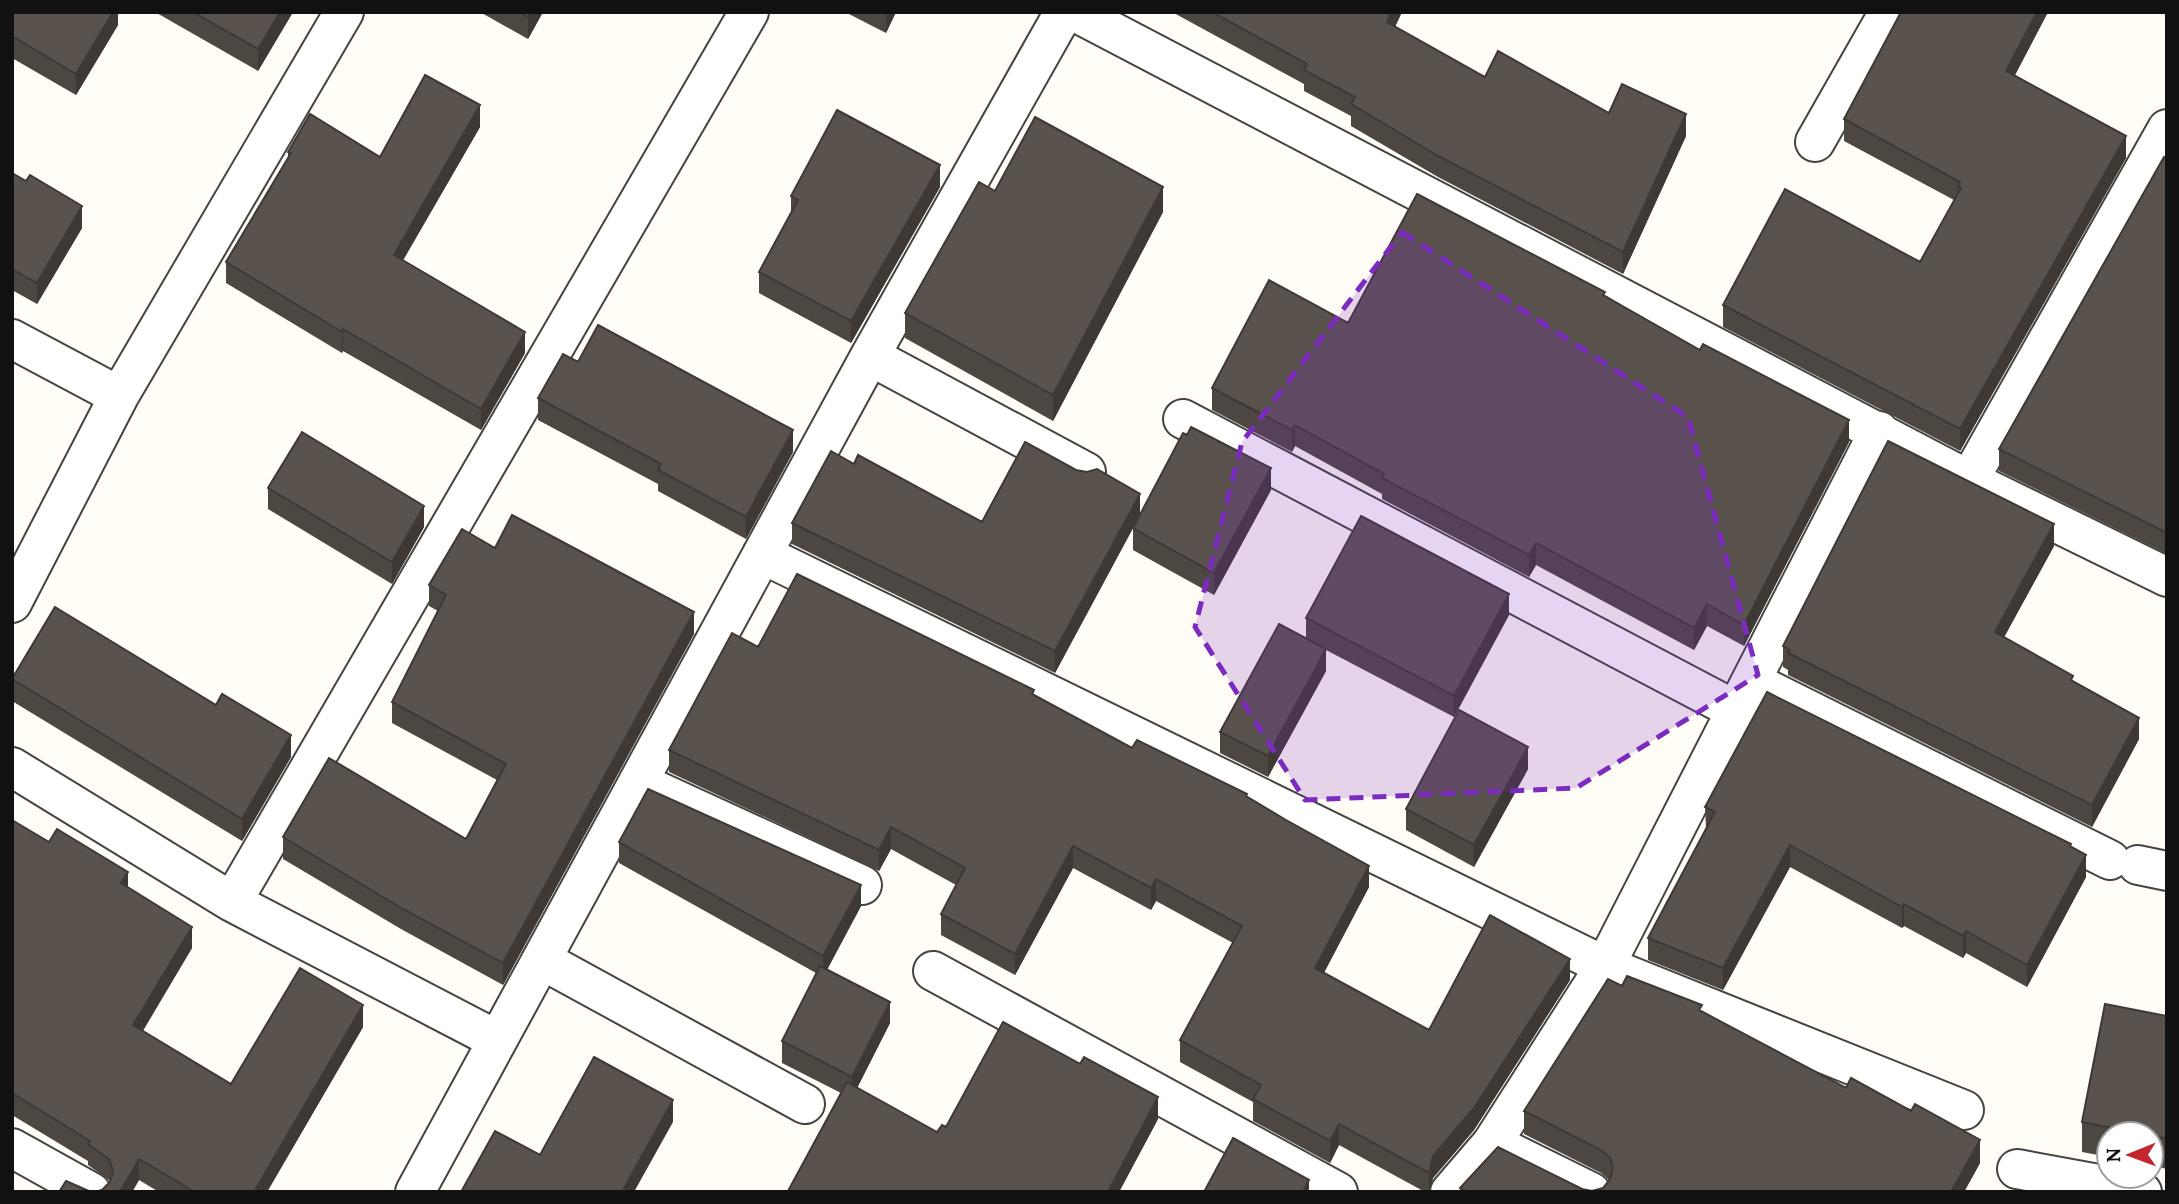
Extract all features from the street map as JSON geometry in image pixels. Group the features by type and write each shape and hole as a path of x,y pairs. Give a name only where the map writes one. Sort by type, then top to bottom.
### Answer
{"street":[{"path":"12,603 119,396 344,12"},
{"path":"232,902 749,12"},
{"path":"415,1192 870,356 1064,12"},
{"path":"1075,12 1879,431 1969,481 2167,577"},
{"path":"1815,142 1889,12"},
{"path":"1969,481 2167,128"},
{"path":"12,339 119,396"},
{"path":"870,356 1086,472"},
{"path":"1183,419 1745,697 2138,865"},
{"path":"1450,1192 1492,1143 1605,966 1879,431"},
{"path":"762,554 1605,966 1964,1110"},
{"path":"12,767 232,902 497,1040"},
{"path":"638,782 862,885"},
{"path":"542,960 805,1104"},
{"path":"933,971 1338,1192"},
{"path":"1492,1143 1591,1192"},
{"path":"12,1148 90,1192"},
{"path":"2017,1169 2142,1192"}],"highlighted area":[{"path":"1402,232 1688,417 1758,675 1576,788 1305,800 1195,627 1242,442"}],"building":[{"path":"12,12 113,12 76,74 12,36"},
{"path":"193,12 280,12 258,49"},
{"path":"1212,12 1391,12 1387,22 1485,77 1498,51 1609,113 1622,84 1686,114 1623,252 1438,156 1351,104 1355,97 1304,70 1307,64"},
{"path":"1901,12 2037,12 2006,71 2126,136 1960,429 1723,305 1785,189 1920,262 1961,188 1958,187 1960,182 1844,119"},
{"path":"425,75 480,105 394,255 525,332 481,409 343,329 342,332 226,262 291,153 288,152 310,114 380,157"},
{"path":"837,110 940,165 851,321 759,272 798,200 791,196"},
{"path":"1035,117 1163,187 1053,395 905,313 979,182 995,191"},
{"path":"2164,157 2167,159 2167,533 1999,449"},
{"path":"12,173 26,181 30,175 82,206 37,283 12,269"},
{"path":"1417,194 1605,292 1603,295 1700,350 1703,344 1849,420 1744,625 1707,604 1694,628 1536,543 1529,555 1382,478 1384,474 1295,425 1292,430 1212,388 1269,280 1348,323"},
{"path":"598,325 793,430 746,517 658,470 661,464 538,398 563,354 578,362"},
{"path":"1191,427 1271,468 1214,573 1133,528 1183,433 1187,435"},
{"path":"302,432 424,506 392,562 268,488"},
{"path":"1888,441 2054,524 1995,632 2073,676 2071,680 2139,718 2092,805 1788,653 1790,650 1783,646"},
{"path":"1025,442 1076,470 1087,472 1097,469 1140,494 1055,651 792,523 831,451 854,464 858,455 982,522"},
{"path":"512,515 694,612 503,963 401,908 283,837 329,758 466,839 506,764 392,702 446,595 429,585 462,529 495,548"},
{"path":"1361,516 1509,594 1454,696 1306,618"},
{"path":"797,574 1034,690 1032,694 1132,748 1137,740 1247,794 1246,796 1286,820 1369,866 1315,968 1429,1030 1490,915 1570,959 1474,1108 1433,1156 1429,1173 1339,1124 1330,1141 1253,1099 1261,1085 1180,1040 1242,926 1156,879 1151,888 1073,846 1015,954 941,914 965,868 891,827 879,850 669,750 732,633 758,647"},
{"path":"55,607 216,705 222,694 291,735 242,819 12,679"},
{"path":"1279,624 1326,649 1268,756 1220,732"},
{"path":"1767,692 2071,844 2070,846 2086,855 2027,965 1966,931 1963,936 1904,904 1902,907 1790,845 1723,968 1648,938 1715,812 1705,807"},
{"path":"1459,710 1528,747 1474,845 1406,809"},
{"path":"648,789 861,885 823,956 619,842"},
{"path":"12,820 49,842 57,829 128,872 121,883 192,927 133,1025 231,1084 300,968 363,1005 254,1192 195,1192 139,1159 120,1192 94,1192 102,1190 110,1182 113,1171 109,1159 88,1144 90,1141 12,1093"},
{"path":"820,966 890,1002 852,1077 782,1041"},
{"path":"1627,976 1702,1005 1699,1010 1846,1088 1851,1078 1911,1111 1915,1104 1980,1140 1951,1192 1467,1192 1460,1188 1498,1147 1582,1189 1592,1191 1603,1188 1610,1179 1613,1167 1610,1158 1601,1150 1524,1111 1608,979 1622,986"},
{"path":"2105,1004 2167,1016 2167,1139 2165,1120 2095,1120 2095,1125 2082,1122"},
{"path":"1003,1022 1080,1064 1084,1057 1158,1097 1108,1192 788,1191 847,1082 937,1132 942,1125 946,1127"},
{"path":"594,1057 673,1100 622,1192 461,1192 495,1131 540,1155"},
{"path":"1233,1138 1309,1180 1303,1192 1204,1192"},
{"path":"66,1181 91,1192 59,1192"}]}
